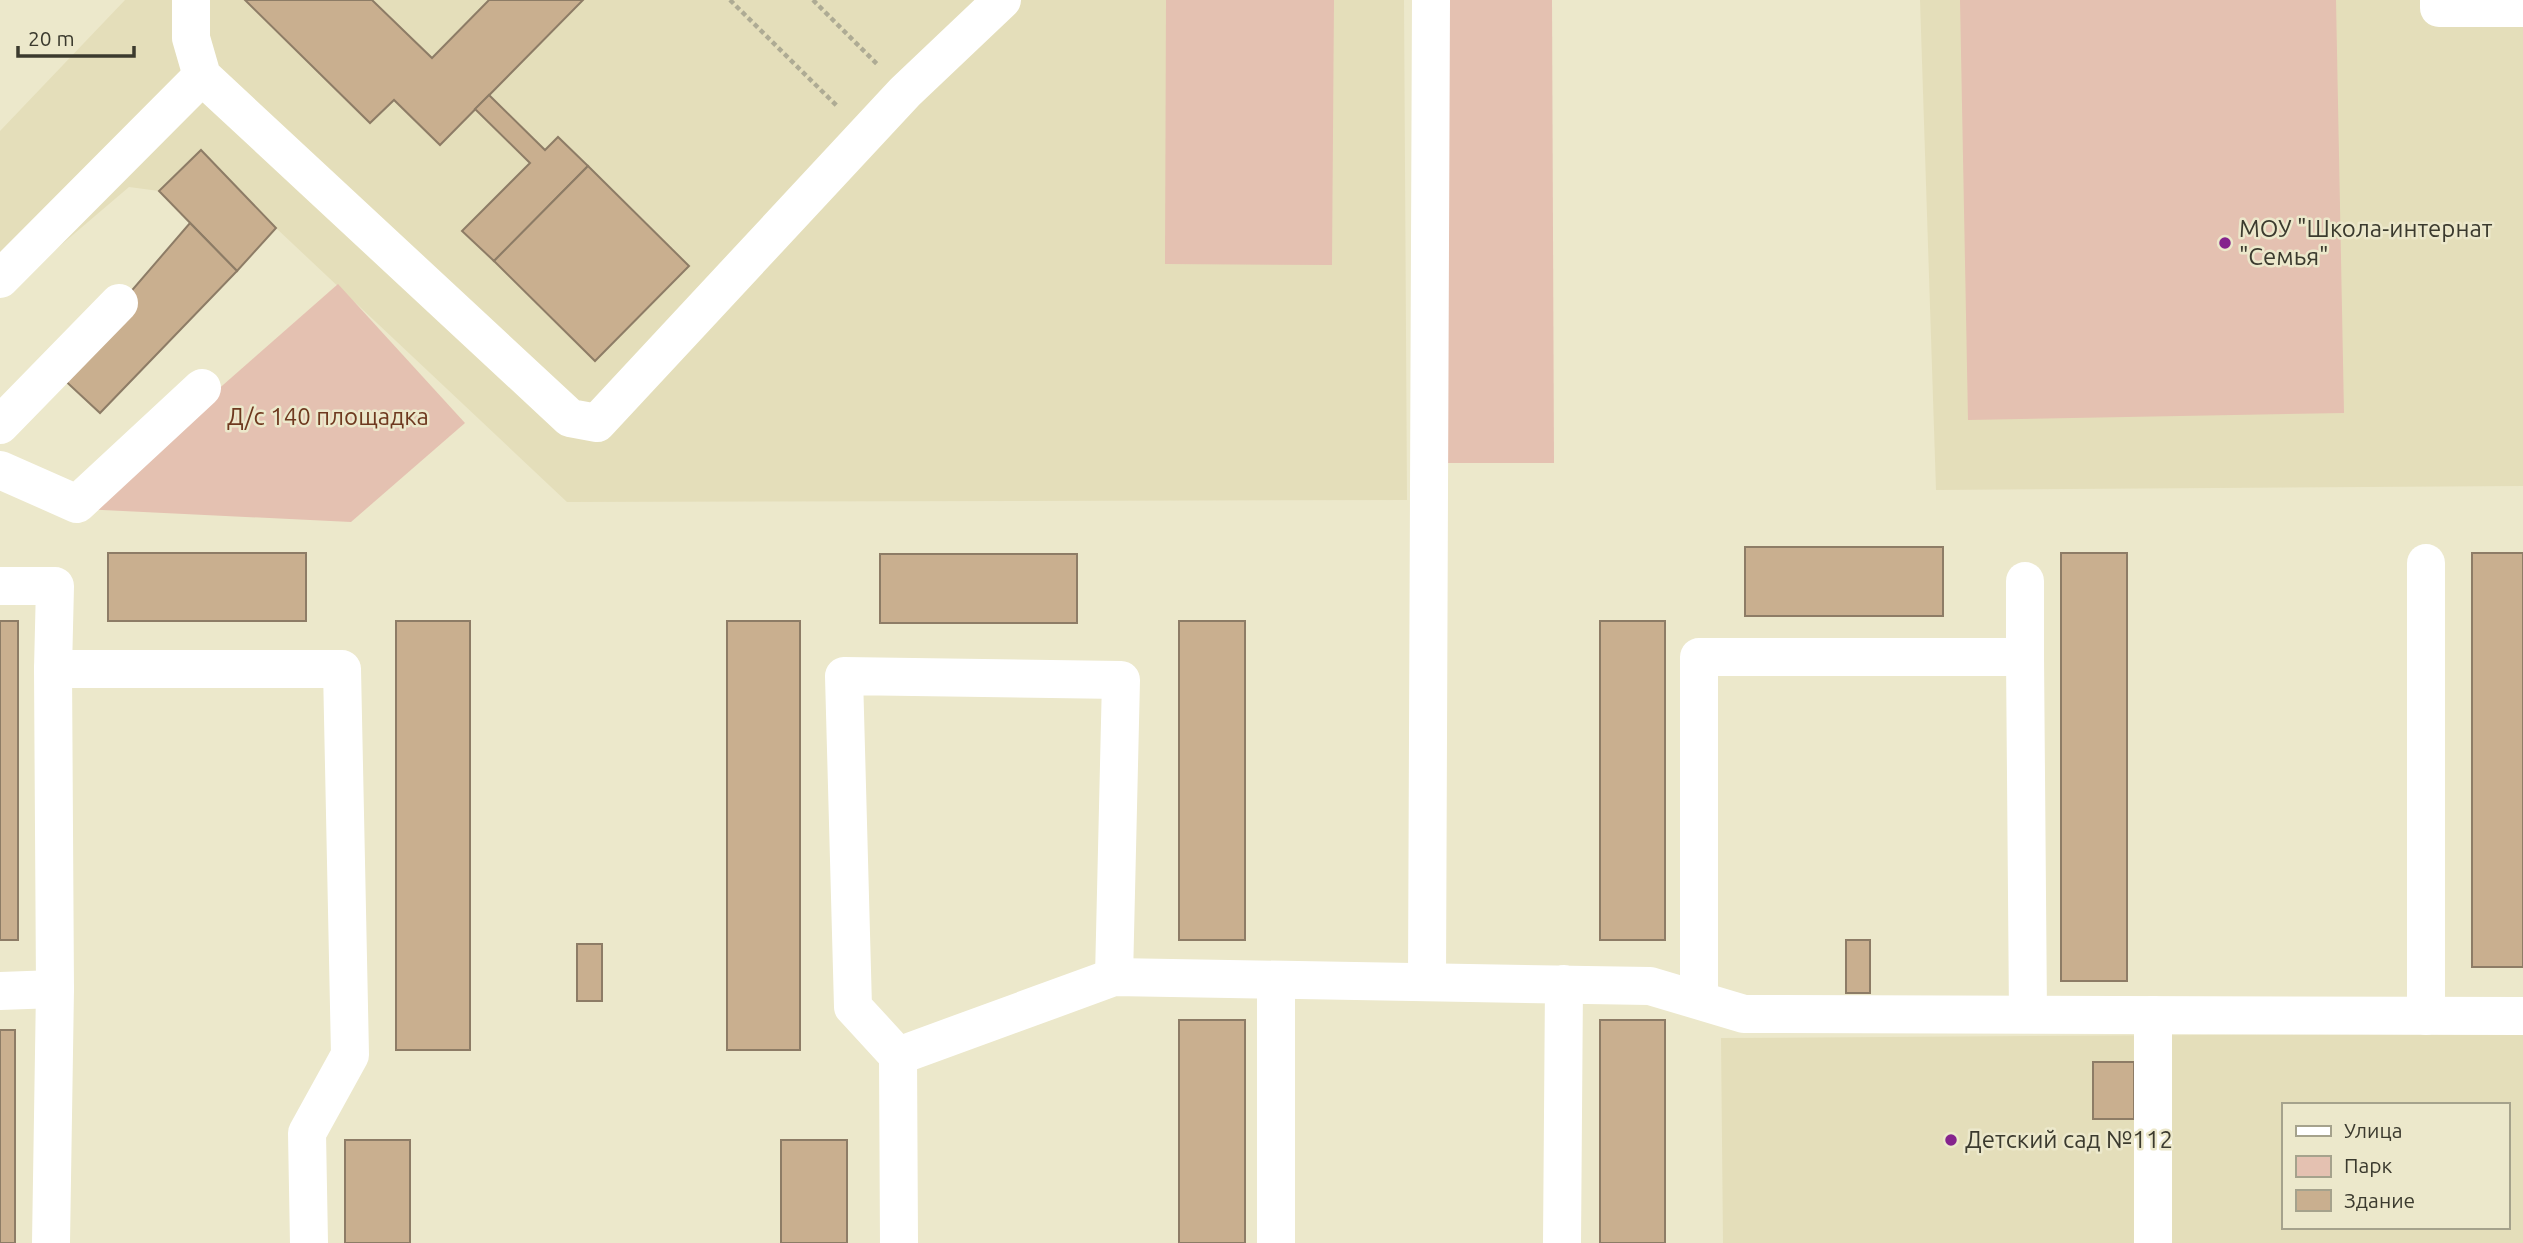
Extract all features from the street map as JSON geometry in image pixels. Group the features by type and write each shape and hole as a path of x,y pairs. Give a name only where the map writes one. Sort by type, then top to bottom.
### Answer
{"lane":[{"path":"191,0 191,38 202,76 570,418 597,423 905,92 1002,0"},
{"path":"1427,982 1431,0"},
{"path":"2439,0 2439,8 2523,8"},
{"path":"0,279 202,76"},
{"path":"0,425 119,303"},
{"path":"0,470 77,504 202,388"},
{"path":"2426,563 2426,1016"},
{"path":"2025,581 2028,1014"},
{"path":"0,586 55,586 55,989 51,1243"},
{"path":"1699,1000 1699,657 2025,657"},
{"path":"53,669 342,669 350,1055 307,1133 309,1243"},
{"path":"899,1243 898,1056 852,1007 844,676 1121,680 1114,977"},
{"path":"898,1056 1114,977 1650,986 1744,1014 2523,1016"},
{"path":"1276,980 1276,1243"},
{"path":"1562,1243 1564,984"},
{"path":"0,990 55,989"},
{"path":"2153,1015 2153,1243"}],"path":[{"path":"730,0 866,135"},
{"path":"813,0 905,92"}],"shaded area":[{"path":"125,0 1404,0 1407,500 567,502 276,228 201,150 159,191 129,187 0,297 0,131"},
{"name":"МОУ \"Школа-интернат \"Семья\"","path":"1920,0 2523,0 2523,486 1936,490"},
{"name":"Детский сад №112","path":"2523,1033 2523,1243 1723,1243 1721,1038"}],"green space":[{"path":"1166,0 1334,0 1332,265 1165,264"},
{"path":"1440,0 1552,0 1554,463 1441,463"},
{"path":"1960,0 2336,0 2344,413 1968,420"},
{"name":"Д/с 140 площадка","path":"338,284 465,423 351,522 82,509"}],"building":[{"path":"245,0 372,0 432,58 489,0 583,0 440,145 394,100 370,123"},
{"path":"489,95 545,150 558,137 588,166 494,261 462,231 530,163 475,109"},
{"path":"201,150 276,228 237,271 159,191"},
{"path":"588,166 689,266 595,361 494,261"},
{"path":"190,223 237,271 100,413 59,375"},
{"path":"1745,547 1943,547 1943,616 1745,616"},
{"path":"108,553 306,553 306,621 108,621"},
{"path":"2061,553 2127,553 2127,981 2061,981"},
{"path":"2472,553 2523,553 2523,967 2472,967"},
{"path":"880,554 1077,554 1077,623 880,623"},
{"path":"0,621 18,621 18,940 0,940"},
{"path":"396,621 470,621 470,1050 396,1050"},
{"path":"727,621 800,621 800,1050 727,1050"},
{"path":"1179,621 1245,621 1245,940 1179,940"},
{"path":"1600,621 1665,621 1665,940 1600,940"},
{"path":"1846,940 1870,940 1870,993 1846,993"},
{"path":"577,944 602,944 602,1001 577,1001"},
{"path":"1179,1020 1245,1020 1245,1243 1179,1243"},
{"path":"1600,1020 1665,1020 1665,1243 1600,1243"},
{"path":"0,1030 15,1030 15,1243 0,1243"},
{"path":"2093,1062 2134,1062 2134,1119 2093,1119"},
{"path":"345,1140 410,1140 410,1243 345,1243"},
{"path":"781,1140 847,1140 847,1243 781,1243"}],"place":[{"name":"МОУ \"Школа-интернат \"Семья\"","path":"2225,243"},
{"name":"Детский сад №112","path":"1951,1140"}]}
